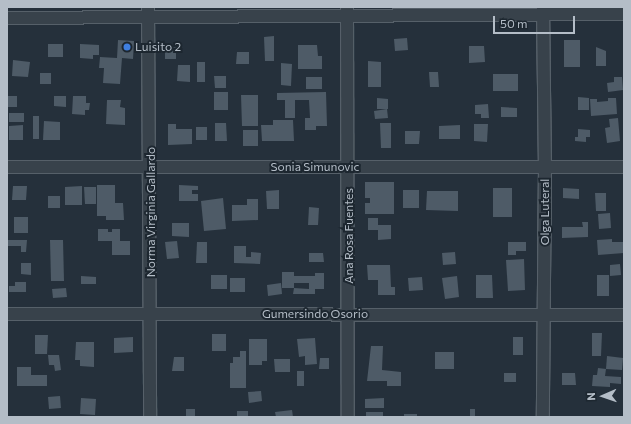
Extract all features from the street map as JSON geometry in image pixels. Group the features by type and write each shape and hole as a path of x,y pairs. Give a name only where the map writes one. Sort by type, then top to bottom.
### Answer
{"street":[{"path":"7,18 148,11 543,10 624,14"},
{"name":"Olga Luteral","path":"543,10 545,167 543,417"},
{"name":"Norma Virginia Gallardo","path":"148,11 151,167 150,417"},
{"name":"Ana Rosa Fuentes","path":"347,11 349,314 348,417"},
{"name":"Sonia Simunovic","path":"7,168 624,167"},
{"name":"Gumersindo Osorio","path":"7,314 624,315"}],"building":[{"path":"274,36 274,61 265,61 264,37"},
{"path":"407,38 408,50 395,51 394,39"},
{"path":"118,40 134,41 133,59 122,58 120,84 103,83 104,68 99,68 100,57 117,58"},
{"path":"564,40 580,40 580,67 564,67"},
{"path":"48,44 63,44 63,57 48,57"},
{"path":"80,44 99,45 99,55 93,55 93,59 80,58"},
{"path":"298,45 317,45 318,56 322,56 322,69 298,69"},
{"path":"469,46 484,46 485,62 469,63"},
{"path":"165,47 176,47 176,59 165,59"},
{"path":"596,47 606,51 606,66 596,66"},
{"path":"237,52 249,52 249,64 236,64"},
{"path":"13,60 30,62 28,77 12,76"},
{"path":"368,61 381,62 381,87 368,87"},
{"path":"197,62 205,62 205,82 197,82"},
{"path":"281,63 292,64 291,86 281,85"},
{"path":"178,65 190,65 190,82 177,81"},
{"path":"429,72 438,72 439,87 430,87"},
{"path":"40,73 51,73 51,84 40,84"},
{"path":"493,74 518,74 518,91 493,91"},
{"path":"214,76 226,76 226,88 215,88"},
{"path":"306,77 322,77 322,89 306,89"},
{"path":"614,77 622,77 623,90 608,92 607,83 614,82"},
{"path":"214,92 228,92 228,110 214,110"},
{"path":"326,92 327,126 316,126 316,130 305,130 305,118 310,118 309,100 295,100 295,118 285,118 285,100 277,100 277,93"},
{"path":"241,95 258,95 258,126 242,126"},
{"path":"7,96 17,96 17,107 7,107"},
{"path":"54,96 66,96 66,107 54,106"},
{"path":"73,96 86,96 86,103 90,103 89,110 85,110 85,115 72,114"},
{"path":"578,97 589,98 589,110 578,110"},
{"path":"377,98 388,99 388,109 377,109"},
{"path":"608,98 616,98 617,114 591,116 590,99 597,99 597,102 608,101"},
{"path":"107,100 121,100 120,107 125,108 125,125 106,124"},
{"path":"488,104 489,118 481,118 481,114 475,114 475,105"},
{"path":"501,107 517,108 517,117 501,117"},
{"path":"387,109 388,118 375,119 374,111"},
{"path":"9,113 24,113 24,122 9,122"},
{"path":"33,116 39,116 39,139 33,139"},
{"path":"618,118 620,141 607,143 605,128 610,127 609,119"},
{"path":"273,120 293,120 294,141 262,141 261,125 273,125"},
{"path":"44,121 60,122 60,140 43,140"},
{"path":"215,123 226,123 227,141 215,141"},
{"path":"380,123 391,123 391,148 381,148"},
{"path":"168,124 176,124 176,129 192,129 192,144 168,145"},
{"path":"474,124 488,124 487,142 474,141"},
{"path":"23,125 23,140 9,140 9,126"},
{"path":"460,125 460,139 439,139 439,126"},
{"path":"196,127 207,127 207,140 196,140"},
{"path":"578,129 590,130 590,137 586,137 586,142 575,141 575,137 578,137"},
{"path":"243,130 258,130 258,146 243,146"},
{"path":"405,131 420,131 419,144 405,144"},
{"path":"365,182 394,182 394,214 365,214 365,203 370,203 370,198 365,198"},
{"path":"97,185 115,185 115,203 123,203 124,220 106,220 106,216 97,216"},
{"path":"179,185 198,186 198,190 192,190 192,194 198,194 198,201 179,201"},
{"path":"13,186 27,186 26,200 12,200"},
{"path":"82,186 82,205 65,205 65,187"},
{"path":"84,187 96,187 96,204 85,204"},
{"path":"493,188 512,188 512,217 493,217"},
{"path":"563,188 579,189 579,199 563,198"},
{"path":"279,190 279,209 267,209 266,191"},
{"path":"403,190 419,190 419,208 403,208"},
{"path":"427,191 458,191 458,211 426,210"},
{"path":"595,193 606,193 606,211 596,211"},
{"path":"48,196 60,196 60,208 48,208"},
{"path":"223,198 226,229 204,231 201,201"},
{"path":"247,199 258,199 258,220 232,221 232,205 247,205"},
{"path":"309,207 319,208 318,225 308,225"},
{"path":"610,213 611,228 599,229 598,214"},
{"path":"14,217 28,217 28,233 14,233"},
{"path":"368,218 378,218 378,225 391,225 391,239 378,240 378,230 368,230"},
{"path":"582,222 588,222 588,237 562,238 562,227 583,227"},
{"path":"172,223 189,223 189,237 172,236"},
{"path":"98,229 108,229 108,232 112,232 112,229 120,229 120,241 130,241 130,255 112,255 112,241 98,241"},
{"path":"612,239 612,242 624,242 624,253 598,255 597,240"},
{"path":"7,240 27,240 26,252 21,252 21,246 7,246"},
{"path":"50,240 63,240 64,281 51,281"},
{"path":"177,241 179,258 167,259 165,242"},
{"path":"197,242 207,242 207,263 196,263"},
{"path":"508,242 526,242 526,251 516,251 516,255 508,255"},
{"path":"234,246 246,246 246,257 251,257 251,252 261,253 260,264 234,263"},
{"path":"455,252 456,264 443,265 442,253"},
{"path":"309,253 323,253 324,262 309,262"},
{"path":"524,259 525,290 508,291 506,260"},
{"path":"21,263 31,263 31,275 21,274"},
{"path":"620,264 621,275 610,276 610,265"},
{"path":"367,265 390,265 391,287 395,287 395,295 378,295 378,280 368,280"},
{"path":"282,272 294,272 294,276 315,276 315,273 324,273 324,289 315,289 315,294 293,294 294,288 282,288","holes":["294,283 309,283 309,289 294,288"]},
{"path":"211,275 227,275 227,289 211,289"},
{"path":"476,275 492,275 493,298 476,298"},
{"path":"597,275 609,275 609,296 597,296"},
{"path":"81,276 96,277 96,284 81,284"},
{"path":"457,276 459,297 445,299 442,278"},
{"path":"422,277 423,290 409,291 408,278"},
{"path":"230,278 245,278 245,292 230,292"},
{"path":"15,282 26,282 26,292 9,292 9,286 15,286"},
{"path":"281,283 282,294 268,296 267,285"},
{"path":"66,288 67,297 53,298 52,289"},
{"path":"592,333 602,333 601,356 592,356"},
{"path":"212,334 226,334 226,351 212,351"},
{"path":"35,335 48,335 47,354 35,354"},
{"path":"133,337 133,352 114,353 114,338"},
{"path":"513,337 523,337 523,355 513,355"},
{"path":"315,338 317,364 305,365 305,356 299,357 297,339"},
{"path":"249,339 267,339 267,361 262,361 262,365 249,365"},
{"path":"76,342 94,342 94,367 80,366 80,360 75,360"},
{"path":"371,346 383,346 382,370 401,372 401,386 387,386 387,381 367,381"},
{"path":"240,351 246,351 246,388 230,388 230,363 233,363 233,357 240,357"},
{"path":"435,352 454,352 454,369 435,369"},
{"path":"48,355 59,355 61,370 55,371 54,365 49,365"},
{"path":"607,356 623,358 622,370 606,369"},
{"path":"174,357 184,357 184,371 172,371"},
{"path":"320,358 329,358 329,369 319,369"},
{"path":"274,359 290,359 290,372 275,372"},
{"path":"17,367 31,367 31,375 47,375 47,386 17,386"},
{"path":"598,368 606,369 605,376 621,377 621,384 610,383 610,387 592,386 593,375 597,375"},
{"path":"297,371 304,371 304,386 297,386"},
{"path":"504,373 516,373 516,382 504,382"},
{"path":"562,373 575,373 576,385 562,385"},
{"path":"261,391 262,401 249,403 248,392"},
{"path":"60,396 61,408 49,409 48,397"},
{"path":"81,398 96,399 95,415 80,414"},
{"path":"384,398 384,408 365,408 365,399"},
{"path":"186,409 195,409 195,417 186,417"},
{"path":"470,409 475,409 475,417 470,417"},
{"path":"292,410 293,417 276,417 275,412"},
{"path":"237,411 248,411 248,417 237,417"},
{"path":"366,412 383,412 383,417 366,417"},
{"path":"404,414 417,414 417,417 404,417"}],"place":[{"name":"Luisito 2","path":"127,47"}]}
